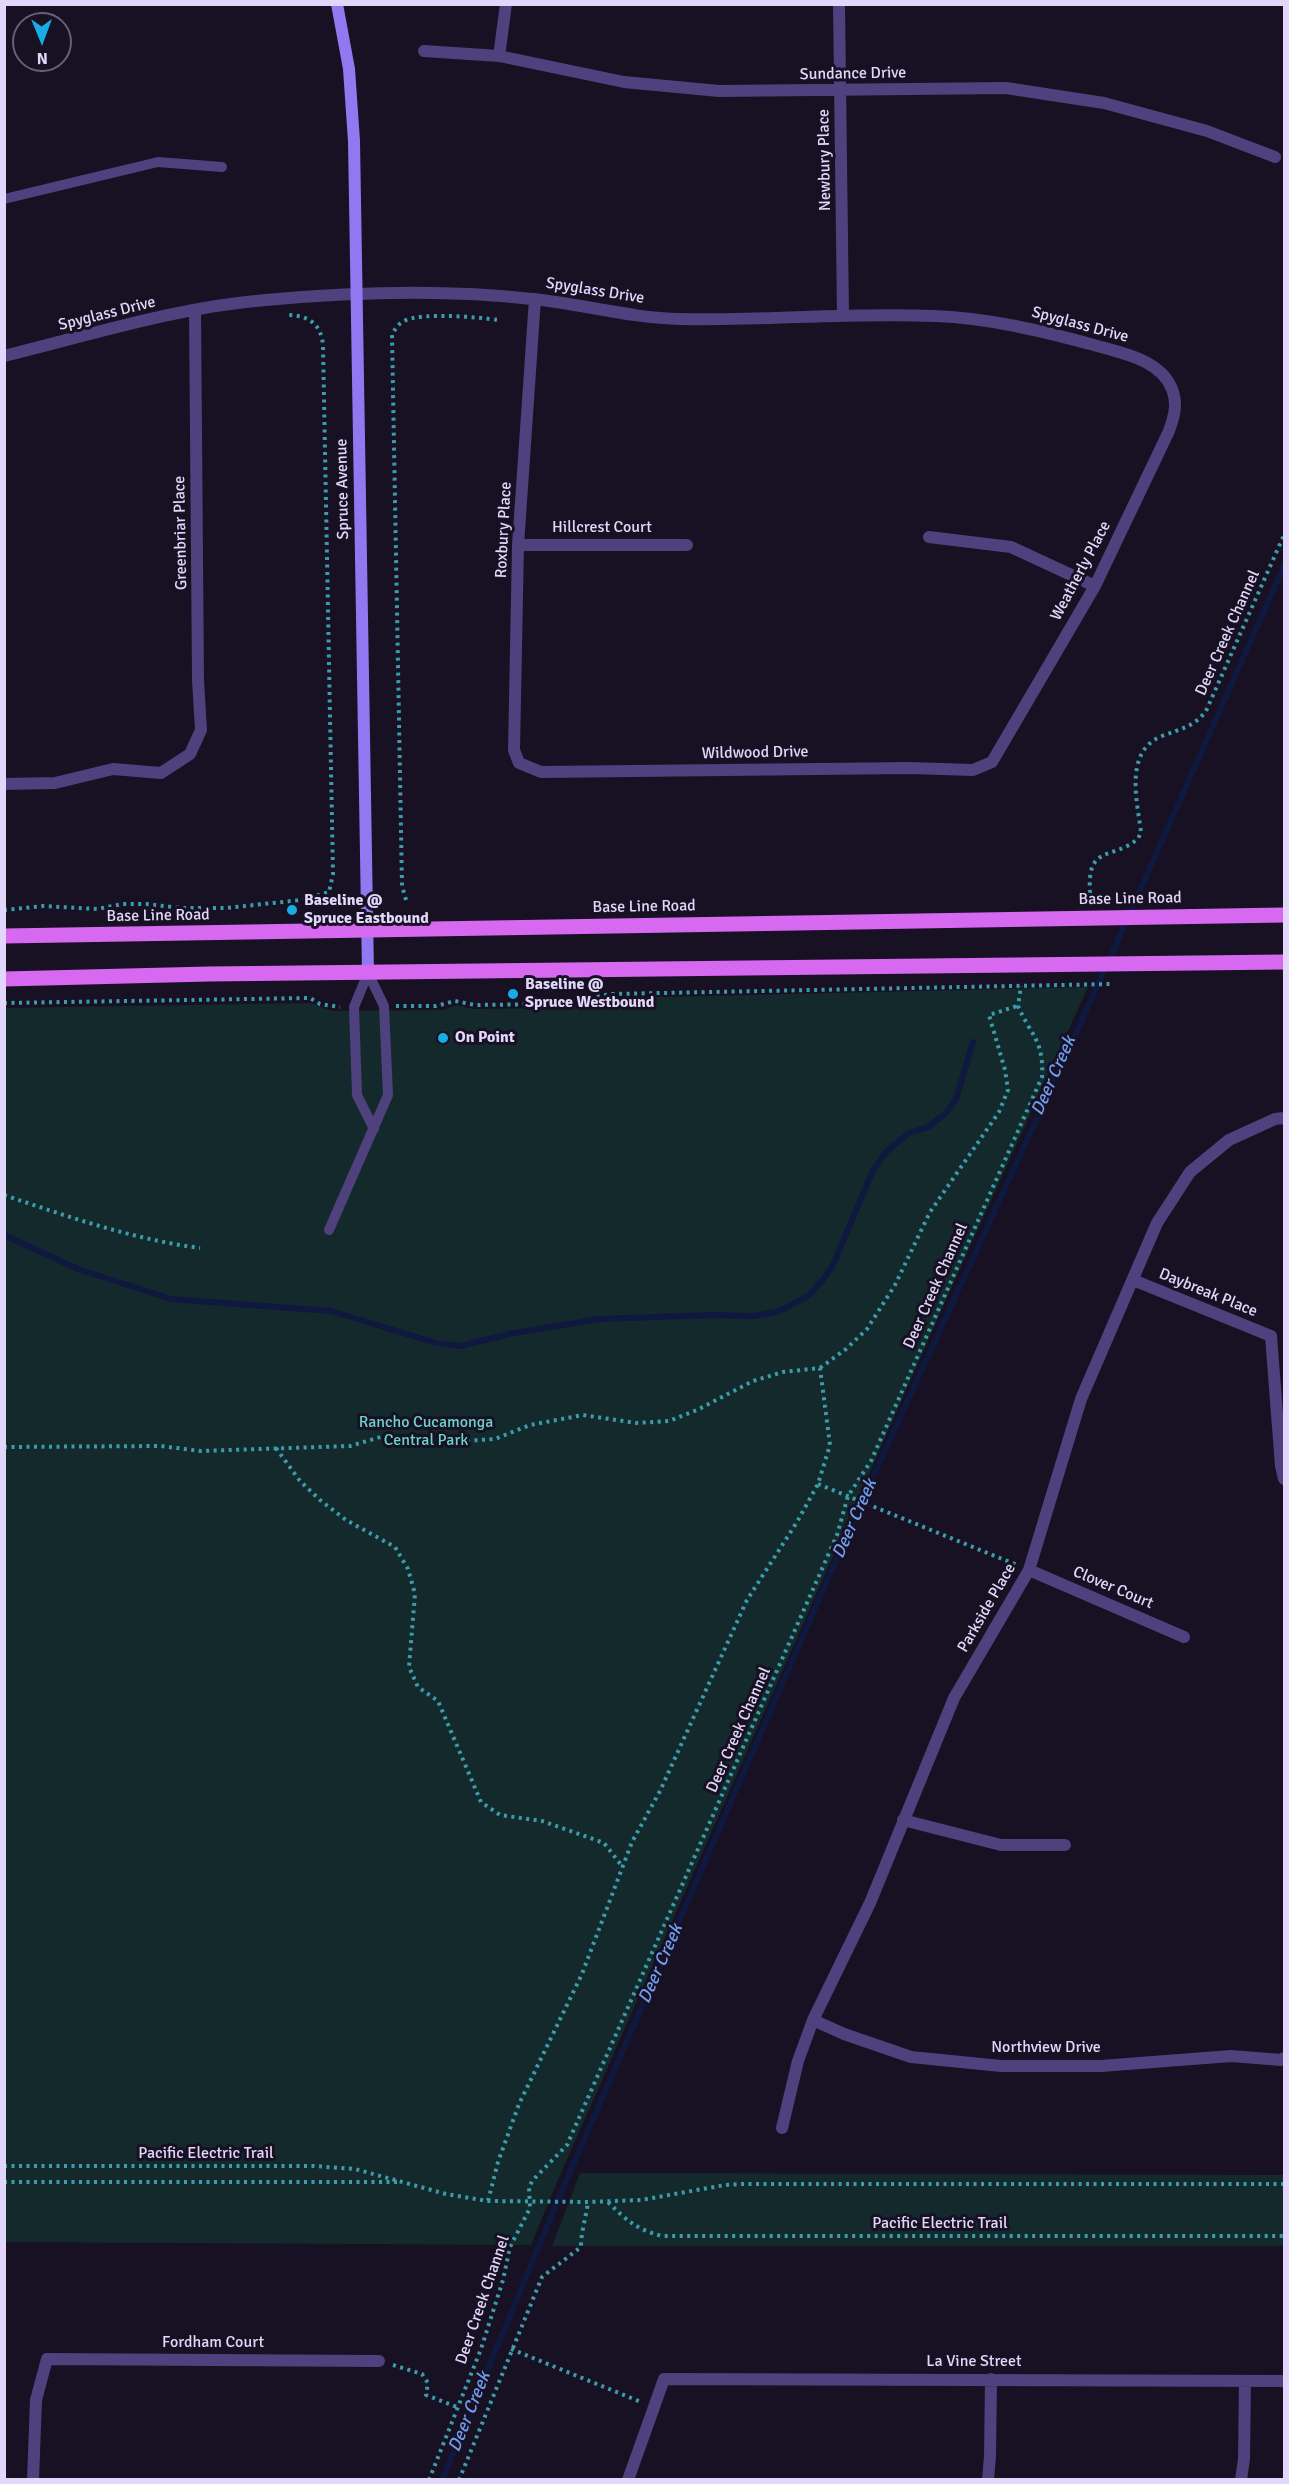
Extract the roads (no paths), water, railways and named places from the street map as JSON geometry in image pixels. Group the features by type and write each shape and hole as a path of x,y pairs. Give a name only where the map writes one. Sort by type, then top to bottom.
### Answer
{"main road":[{"name":"Base Line Road","path":"4,936 1284,915"},
{"path":"4,979 1284,962"}],"street":[{"name":"Spruce Avenue","path":"337,4 349,69 352,111 368,973"},
{"path":"499,56 506,4"},
{"name":"Newbury Place","path":"839,4 843,315"},
{"name":"Sundance Drive","path":"424,51 499,56 624,82 719,91 1006,88 1104,103 1206,131 1275,157"},
{"name":"Spyglass Drive","path":"4,356 195,310 261,300 356,294 465,292 535,299 664,318 938,316 1030,328 1129,355 1153,366 1171,387"},
{"name":"Roxbury Place","path":"519,763 514,750 518,545 535,299"},
{"name":"Greenbriar Place","path":"4,784 55,783 113,770 161,773 190,754 201,730 198,680 195,310"},
{"name":"Weatherly Place","path":"992,762 1095,586 1169,431 1176,408 1171,387"},
{"path":"929,537 1011,547 1095,586"},
{"name":"Hillcrest Court","path":"518,545 687,545"},
{"name":"Wildwood Drive","path":"519,763 542,772 551,772 910,768 973,770 992,762"},
{"name":"Parkside Place","path":"782,2128 798,2061 813,2020 870,1903 954,1698 1029,1570 1081,1399 1157,1223 1190,1172 1229,1140 1275,1119 1284,1119"},
{"name":"Daybreak Place","path":"1133,1280 1272,1336 1281,1466 1284,1479"},
{"name":"Clover Court","path":"1029,1570 1184,1637"},
{"path":"903,1820 1001,1845 1065,1845"},
{"name":"Northview Drive","path":"813,2020 844,2034 912,2057 1001,2066 1101,2066 1231,2056 1281,2060 1284,2058"},
{"name":"Fordham Court","path":"33,2480 36,2400 47,2359 379,2361"},
{"name":"La Vine Street","path":"628,2480 664,2379 1284,2381"},
{"path":"988,2480 991,2379"},
{"path":"1241,2480 1244,2458 1245,2381"}],"lane":[{"path":"4,199 158,162 222,167"},
{"path":"368,973 354,1007 355,1051 357,1095 374,1129"},
{"path":"329,1230 388,1095 384,1006 368,973"}],"waterway":[{"name":"Deer Creek","path":"442,2480 560,2195 860,1505 1097,987 1284,566"},
{"path":"4,1235 78,1269 171,1299 331,1311 436,1343 460,1346 514,1333 600,1319 712,1315 753,1316 780,1311 808,1296 833,1265 873,1170 886,1152 909,1133 928,1127 945,1114 956,1099 973,1042"}],"place":[{"name":"Baseline @ Spruce Eastbound","path":"292,910"},
{"name":"Baseline @ Spruce Westbound","path":"513,994"},
{"name":"On Point","path":"443,1038"}],"park label":[{"name":"Rancho Cucamonga Central Park","path":"426,1432"}]}
